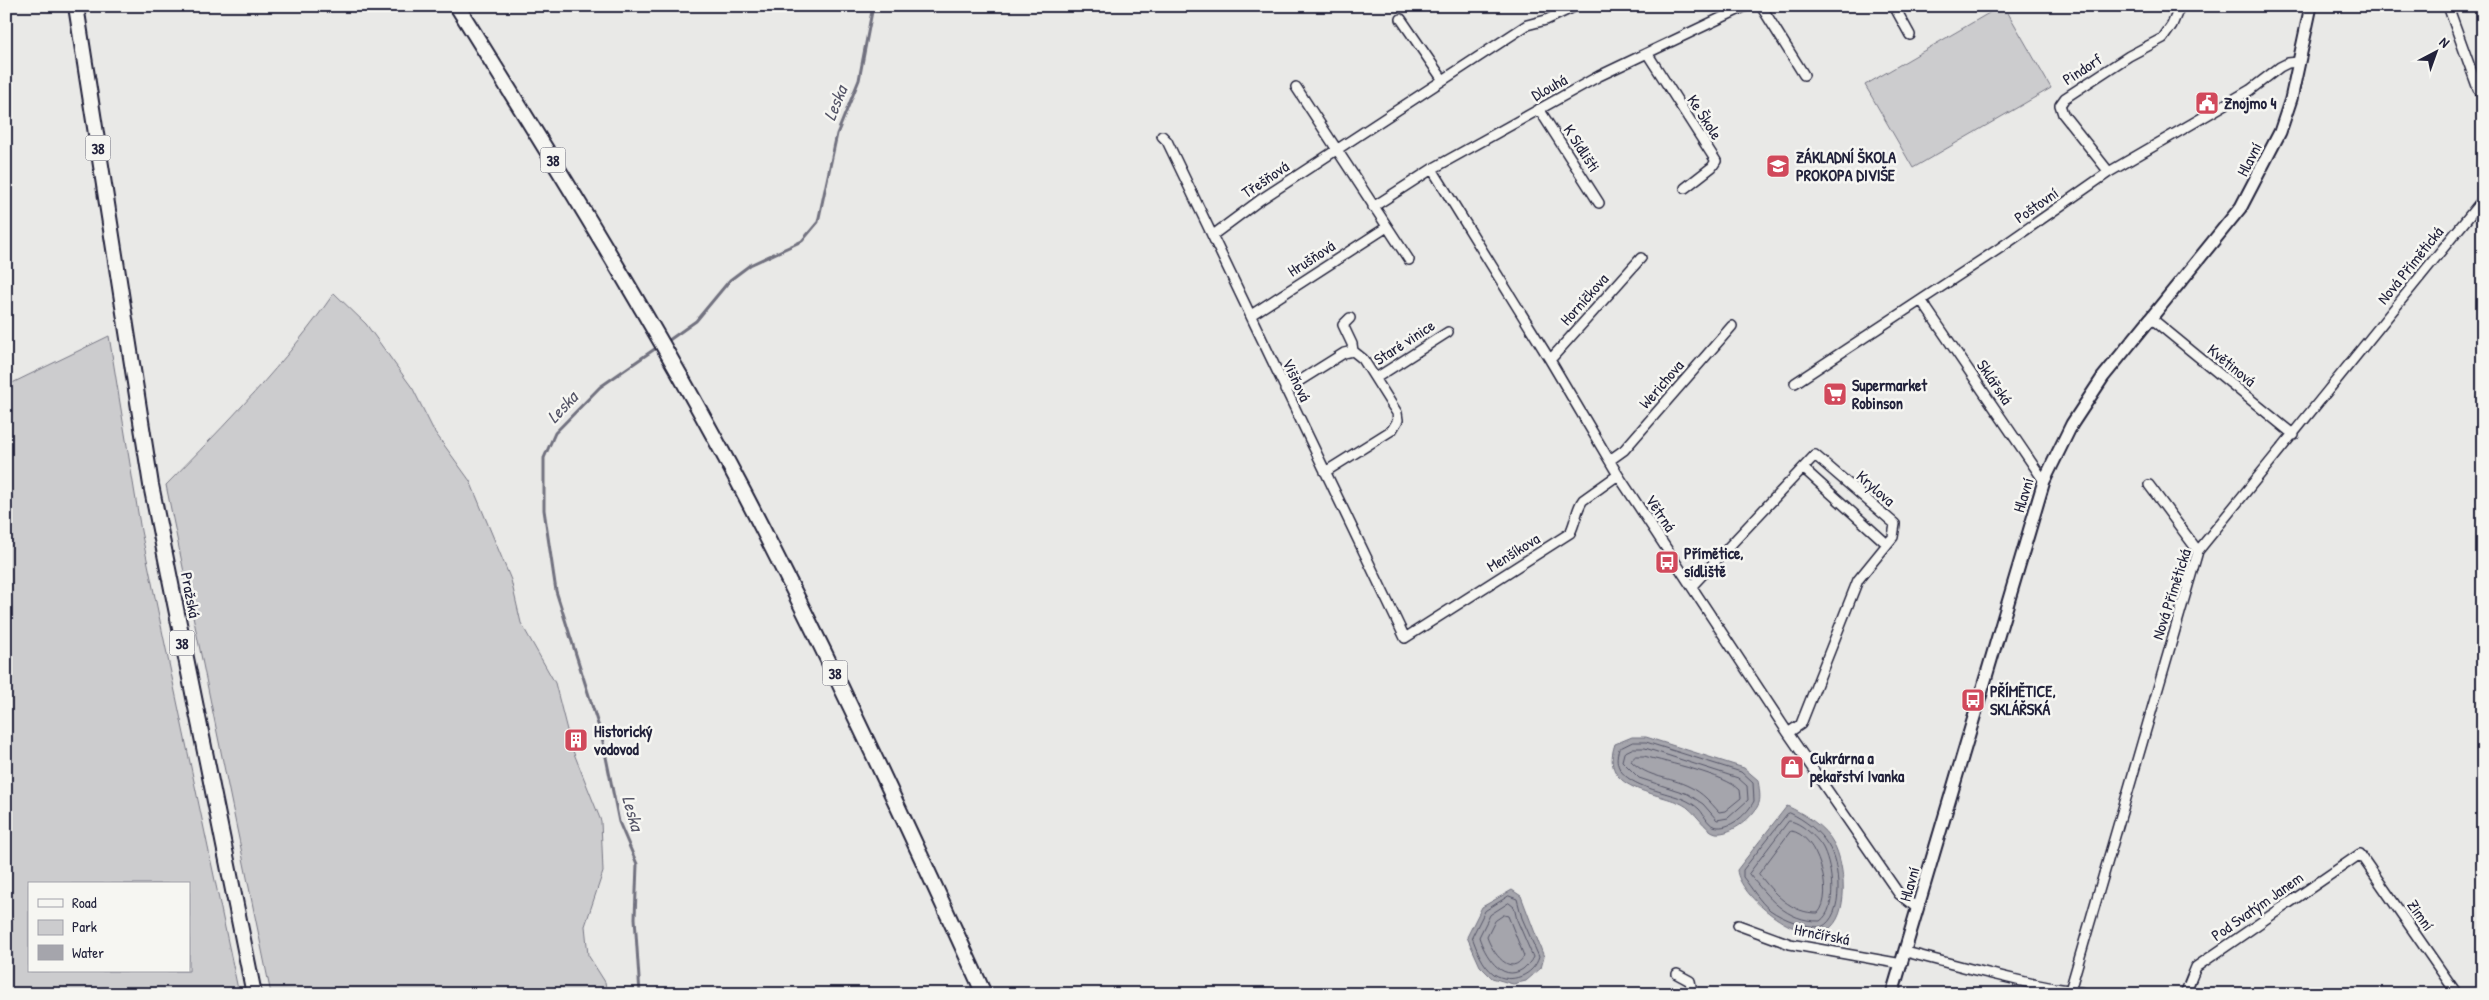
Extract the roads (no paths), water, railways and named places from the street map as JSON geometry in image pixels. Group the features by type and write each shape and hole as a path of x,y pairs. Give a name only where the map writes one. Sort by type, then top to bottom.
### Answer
{"main road":[{"name":"Pražská","path":"76,6 150,485 254,994"},
{"name":"38","path":"457,6 647,315 743,490 813,627 886,779 984,994"},
{"name":"Hlavní","path":"1892,994 2044,481 2072,424 2104,377 2242,207 2280,132 2291,98 2311,6"}],"street":[{"name":"Třešňová","path":"1213,235 1260,200 1527,25 1546,20 1576,6"},
{"name":"Dlouhá","path":"1373,207 1432,169 1599,76 1746,6"},
{"path":"1761,6 1804,75"},
{"path":"1894,6 1910,35"},
{"name":"Pindorf","path":"2109,172 2063,114 2060,105 2065,98 2129,56 2163,38 2172,25 2180,6"},
{"path":"2448,6 2478,89 2483,95"},
{"path":"1400,19 1443,80"},
{"name":"Ke Škole","path":"1647,53 1716,161 1712,167 1685,188"},
{"name":"Poštovní","path":"1795,383 2109,172 2250,90 2288,62 2298,62"},
{"path":"1296,88 1409,260"},
{"name":"K Sídlišti","path":"1539,109 1599,203"},
{"name":"Višňová","path":"1162,136 1167,141 1213,235 1285,390 1405,638"},
{"name":"Větrná","path":"1432,169 1550,360 1618,475 1788,733 1899,894 1918,909"},
{"name":"Nová Přímětická","path":"2069,991 2198,551 2294,435 2483,199"},
{"name":"Hrušňová","path":"1251,315 1387,227"},
{"name":"Horníčkova","path":"1550,360 1641,258"},
{"name":"Sklářská","path":"1921,300 2044,481"},
{"path":"1350,318 1343,325 1352,344 1353,351"},
{"name":"Květinová","path":"2151,318 2294,435"},
{"name":"Werichova","path":"1610,460 1624,450 1732,326"},
{"name":"Staré vinice","path":"1376,378 1448,332"},
{"name":"Staré vinice","path":"1285,390 1344,353 1353,351 1362,359 1376,378 1397,413 1398,420 1392,430 1325,472"},
{"name":"Krylova","path":"1692,586 1815,455 1894,524 1893,538 1858,580 1801,724 1788,733"},
{"path":"1804,468 1887,544"},
{"name":"Menšíkova","path":"1405,638 1570,533 1576,522 1579,506 1583,500 1618,475"},
{"path":"2149,485 2198,551"},
{"name":"Pod Svatým Janem","path":"2185,994 2196,967 2360,854"},
{"name":"Zimní","path":"2360,854 2457,994"},
{"name":"Hrnčířská","path":"1738,925 1790,944 1902,964"},
{"path":"1906,952 2056,990 2087,994"},
{"path":"1677,974 1690,981 1692,986 1689,994"}],"water":[{"path":"1632,737 1646,737 1744,768 1758,780 1759,803 1752,814 1735,828 1722,833 1712,831 1682,804 1644,791 1622,780 1615,771 1612,759 1615,744"},
{"path":"1787,806 1820,826 1834,844 1838,853 1843,877 1842,902 1839,914 1827,930 1815,933 1801,931 1787,924 1759,904 1740,881 1737,870"},
{"path":"1512,890 1521,896 1544,957 1541,968 1526,981 1513,984 1492,978 1480,966 1467,937 1482,907"}],"waterway":[{"name":"Leska","path":"665,343 696,321 730,280 750,265 802,241 818,222 837,134 859,80 873,6"},
{"name":"Leska","path":"640,994 635,918 637,864 619,822 602,737 556,591 544,510 544,458 555,433 600,387 659,346"}],"place":[{"name":"Znojmo 4","path":"2207,103"},
{"name":"ZÁKLADNÍ ŠKOLA PROKOPA DIVIŠE","path":"1778,166"},
{"name":"Supermarket Robinson","path":"1835,394"},
{"name":"Přímětice, sídliště","path":"1667,562"},
{"name":"PŘÍMĚTICE, SKLÁŘSKÁ","path":"1973,700"},
{"name":"Historický vodovod","path":"576,740"},
{"name":"Cukrárna a pekařství Ivanka","path":"1792,767"}]}
